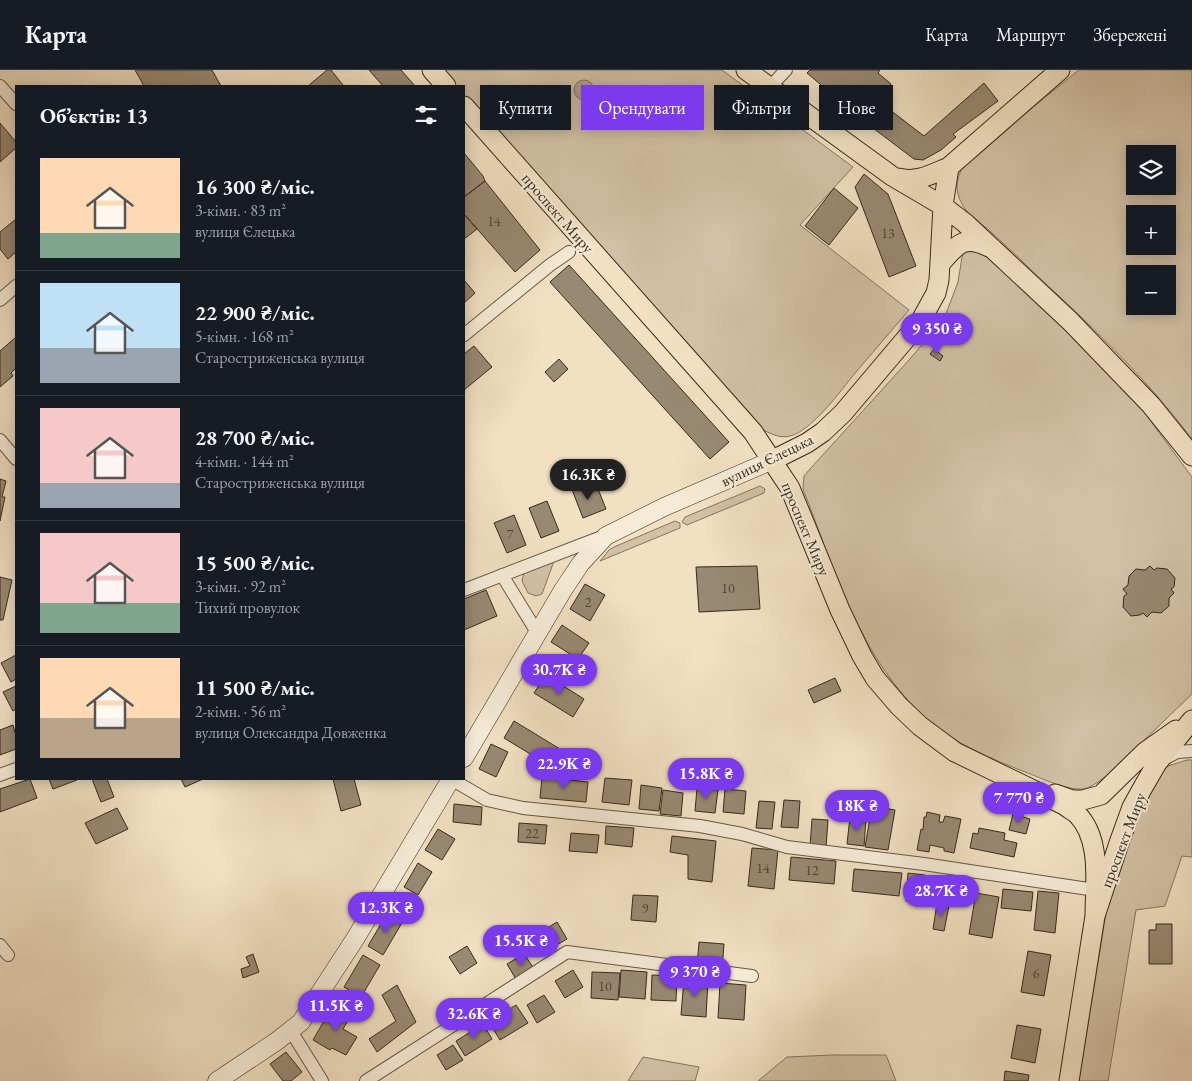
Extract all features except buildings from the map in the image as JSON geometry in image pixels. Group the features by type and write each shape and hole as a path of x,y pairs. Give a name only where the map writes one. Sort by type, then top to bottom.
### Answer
{"main road":[{"path":"432,70 445,85"},
{"path":"746,70 767,85"},
{"path":"892,176 905,180 920,179 948,167 1060,70"},
{"name":"проспект Миру","path":"465,107 753,432 790,488 840,610 862,656 875,678 898,706 920,726 955,752 984,768 1021,783 1064,805 1084,823 1093,846 1095,916 1069,1081"},
{"path":"809,115 892,176 943,206 996,251 1070,321 1139,392 1192,456"},
{"name":"вулиця Єлецька","path":"606,536 664,506 773,460 807,443 823,432 843,413 920,322 936,293 948,167"},
{"path":"940,264 958,245 969,241 978,242 996,251"},
{"path":"465,756 581,563 606,536"},
{"path":"1101,795 1145,752 1192,720"},
{"name":"проспект Миру","path":"1095,916 1132,807 1157,763 1192,720"},
{"path":"1021,783 1072,800 1083,800 1101,795 1132,780 1157,763"},
{"path":"217,1081 291,1031 301,1022 355,939 450,780"}],"street":[{"path":"772,85 786,70"},
{"path":"0,86 15,103"},
{"path":"465,334 550,265 569,252"},
{"path":"0,300 15,287"},
{"path":"0,440 15,458"},
{"name":"вулиця Єлецька","path":"465,590 606,536"},
{"path":"502,574 538,634"},
{"path":"1157,763 1170,754 1192,751"},
{"path":"0,775 15,769"},
{"path":"453,780 487,800 523,808 700,826 742,834 787,847 924,864 1095,890"},
{"path":"366,1081 568,952 752,976"},
{"path":"291,1031 322,1081"}],"shaded area":[{"path":"440,70 722,70 742,85 714,85 714,130 803,130 853,167 800,225 909,310 826,409 799,433 782,437 761,429 494,130 571,130 571,85 480,85 480,115 465,98 465,85 453,85"},
{"path":"1079,70 1192,70 1192,439 1174,415 1135,371 1072,308 966,210 957,190 959,175 968,159"},
{"path":"584,80 592,85 581,85 581,99 577,97 574,90 577,83"},
{"path":"976,247 1003,270 1089,352 1138,404 1192,477 1192,694 1109,774 1087,788 1064,787 974,750 939,729 904,696 884,670 852,613 803,489 804,476 944,319 958,282 964,252"},
{"path":"760,486 765,489 764,493 687,525 682,522 685,517"},
{"path":"675,521 680,523 680,528 600,561 614,547"},
{"path":"554,561 542,594 536,596 528,593 522,581 524,572"},
{"path":"1192,760 1192,857 1182,856 1165,906 1136,910 1108,1081 1079,1081 1113,869 1158,773 1168,766"},
{"path":"886,1055 896,1081 758,1081 787,1057"},
{"path":"643,1057 699,1067 695,1081 628,1081"}]}
